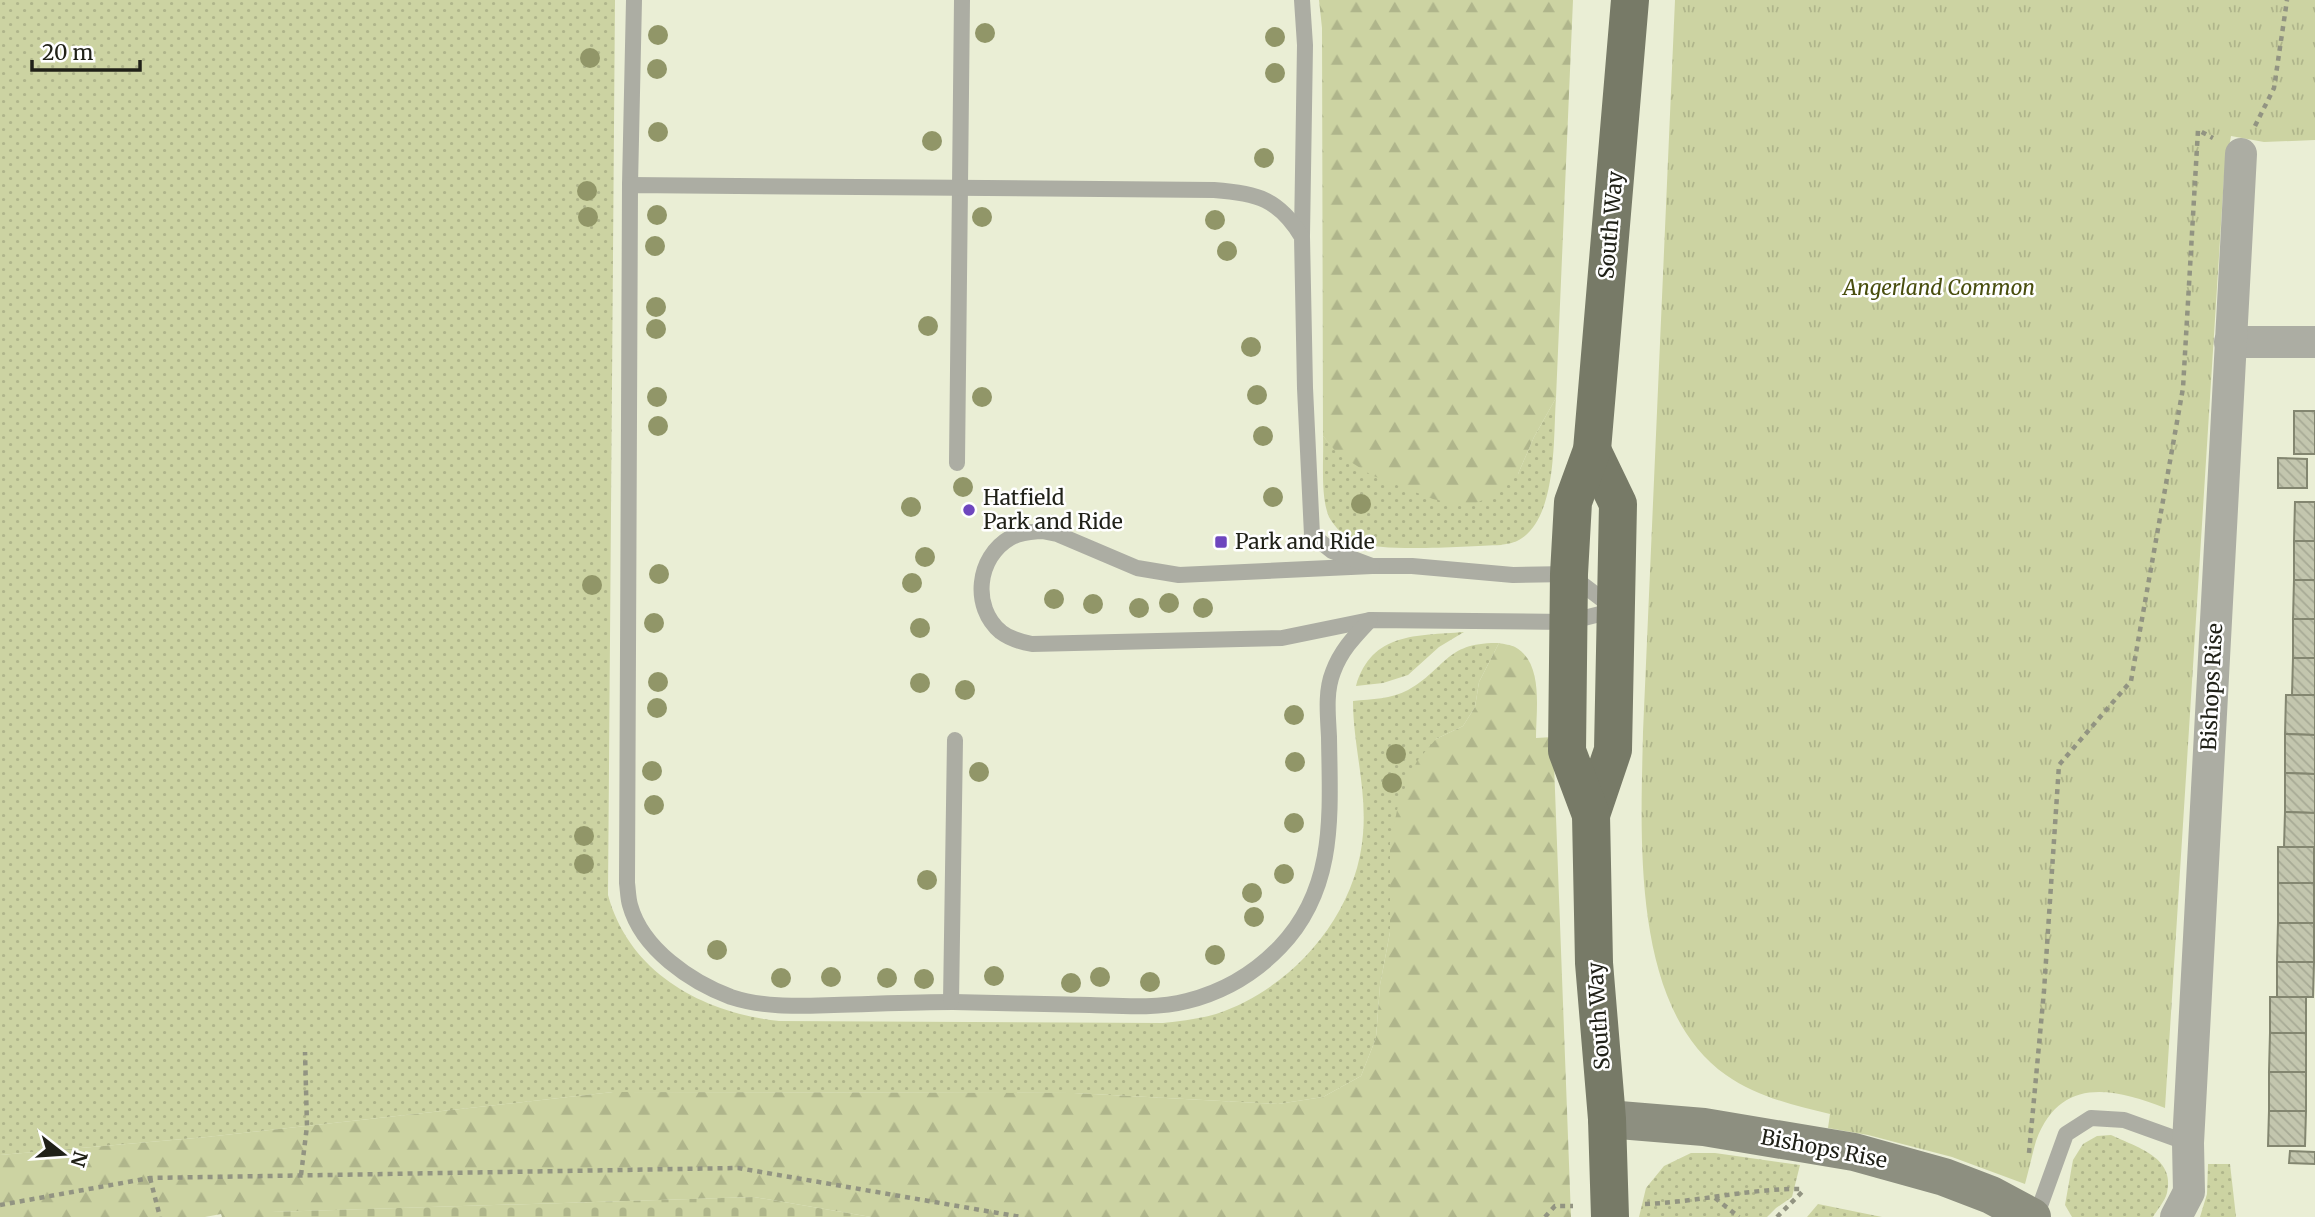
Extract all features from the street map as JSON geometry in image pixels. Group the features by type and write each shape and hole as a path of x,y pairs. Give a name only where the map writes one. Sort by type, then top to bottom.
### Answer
{"main road":[{"name":"South Way","path":"1627,1211 1607,1119 1594,962 1591,815 1567,751 1569,575 1573,502 1592,450 1630,0"},
{"name":"South Way","path":"1591,815 1613,750 1618,504 1592,450"}],"street":[{"name":"Bishops Rise","path":"2176,1217 2189,1192 2188,1143 2242,154"},
{"path":"2230,342 2315,342"},
{"name":"Bishops Rise","path":"1607,1119 1704,1127 1854,1152 1944,1177 1991,1195 2034,1217"}],"lane":[{"path":"634,0 630,185 627,883 629,904 636,920 650,942 670,962 711,989 734,998 778,1006 951,1002 1145,1006 1184,1002 1216,992 1248,975 1279,948 1298,925 1316,894 1326,858 1331,811 1328,707 1332,674 1346,645 1370,620"},
{"path":"957,463 962,0"},
{"path":"1302,0 1305,45 1302,237 1312,535 1332,551 1372,566"},
{"path":"630,185 1234,191 1276,205 1291,219 1302,237"},
{"path":"1042,531 1057,534 1138,568 1179,575 1412,566 1513,575 1569,575 1616,610 1568,622 1370,620 1282,638 1031,644 1001,632 990,620 983,604 981,588 983,572 989,558 999,546 1019,534 1042,531"},
{"path":"951,1002 955,740"},
{"path":"2034,1217 2054,1171 2066,1134 2091,1118 2124,1120 2188,1143"}],"path":[{"path":"2054,1171 2028,1160 2044,991 2059,765 2131,681 2183,388 2198,130 2242,154 2274,88 2287,0"},
{"path":"301,1175 307,1126 305,1052"},
{"path":"0,1205 150,1178 738,1168 1021,1217"},
{"path":"150,1178 160,1217"},
{"path":"1627,1211 1714,1197 1804,1189 1777,1217"},
{"path":"1714,1197 1739,1217"},
{"path":"1545,1217 1555,1206"}],"green space":[{"path":"0,0 615,0 608,895 618,922 651,967 697,998 723,1009 779,1021 1163,1023 1210,1016 1244,1002 1270,987 1316,945 1334,920 1348,893 1358,864 1364,817 1353,701 1402,693 1421,682 1457,652 1481,644 1499,643 1479,682 1475,707 1463,726 1436,739 1390,844 1390,932 1380,985 1376,1038 1361,1076 1323,1097 1278,1104 1074,1093 613,1092 207,1137 0,1155"},
{"path":"1319,0 1573,0 1556,398 1534,437 1518,474 1494,495 1467,507 1433,499 1371,475 1337,453 1323,436 1322,28"},
{"name":"Angerland Common","path":"1675,0 2315,0 2315,140 2264,142 2231,136 2224,177 2165,1108 2108,1093 2090,1093 2074,1097 2059,1106 2046,1120 2036,1141 2025,1184 1952,1157 1868,1135 1828,1128 1830,1114 1776,1099 1738,1083 1695,1045 1672,1008 1657,964 1648,917 1643,868 1642,774"},
{"path":"1556,398 1551,477 1547,497 1540,516 1530,531 1517,541 1501,545 1448,547 1369,545 1348,538 1329,517 1323,488 1323,436 1338,453 1518,474 1534,437"},
{"path":"1464,632 1439,647 1408,675 1383,683 1356,686 1363,668 1373,655 1385,646 1413,637"},
{"path":"1499,643 1515,647 1531,664 1537,701 1536,738 1553,737 1571,1217 871,1217 754,1197 272,1212 272,1217 222,1217 221,1214 205,1217 0,1217 0,1155 207,1137 613,1092 1074,1093 1278,1104 1323,1097 1361,1076 1376,1038 1380,985 1390,932 1390,844 1399,801 1417,761 1436,739 1463,726 1475,707 1479,682"},
{"path":"2111,1135 2152,1155 2166,1170 2167,1193 2153,1217 2072,1217 2065,1205 2073,1160 2083,1144 2097,1136"},
{"path":"1691,1153 1715,1153 1800,1165 1792,1197 1767,1217 1639,1217 1646,1188 1664,1166"},
{"path":"2208,1164 2230,1164 2236,1217 2200,1217 2207,1194"},
{"path":"754,1197 871,1217 272,1217 271,1212"},
{"path":"1818,1204 1882,1217 1807,1217"}],"building":[{"path":"2294,411 2315,411 2315,454 2294,454"},
{"path":"2278,458 2307,459 2307,488 2278,488"},
{"path":"2295,502 2315,502 2315,541 2294,541"},
{"path":"2294,541 2315,541 2315,580 2294,580"},
{"path":"2294,580 2315,580 2315,619 2293,619"},
{"path":"2293,619 2315,619 2315,658 2293,658"},
{"path":"2293,658 2315,658 2315,695 2292,695"},
{"path":"2286,695 2315,695 2315,735 2285,734"},
{"path":"2285,734 2315,735 2315,774 2285,773"},
{"path":"2285,773 2315,774 2315,813 2285,812"},
{"path":"2285,812 2315,813 2315,847 2284,847"},
{"path":"2278,847 2314,847 2314,883 2278,883"},
{"path":"2278,883 2314,883 2314,923 2278,923"},
{"path":"2278,923 2314,923 2314,962 2277,962"},
{"path":"2277,962 2314,962 2313,997 2277,997"},
{"path":"2270,997 2306,997 2306,1033 2270,1033"},
{"path":"2270,1033 2306,1033 2306,1072 2269,1072"},
{"path":"2269,1072 2306,1072 2306,1111 2269,1111"},
{"path":"2269,1111 2306,1111 2305,1146 2268,1146"},
{"path":"2290,1151 2315,1152 2315,1164 2289,1163"}],"place":[{"name":"Hatfield Park and Ride","path":"969,510"},
{"name":"Park and Ride","path":"1221,542"}]}
